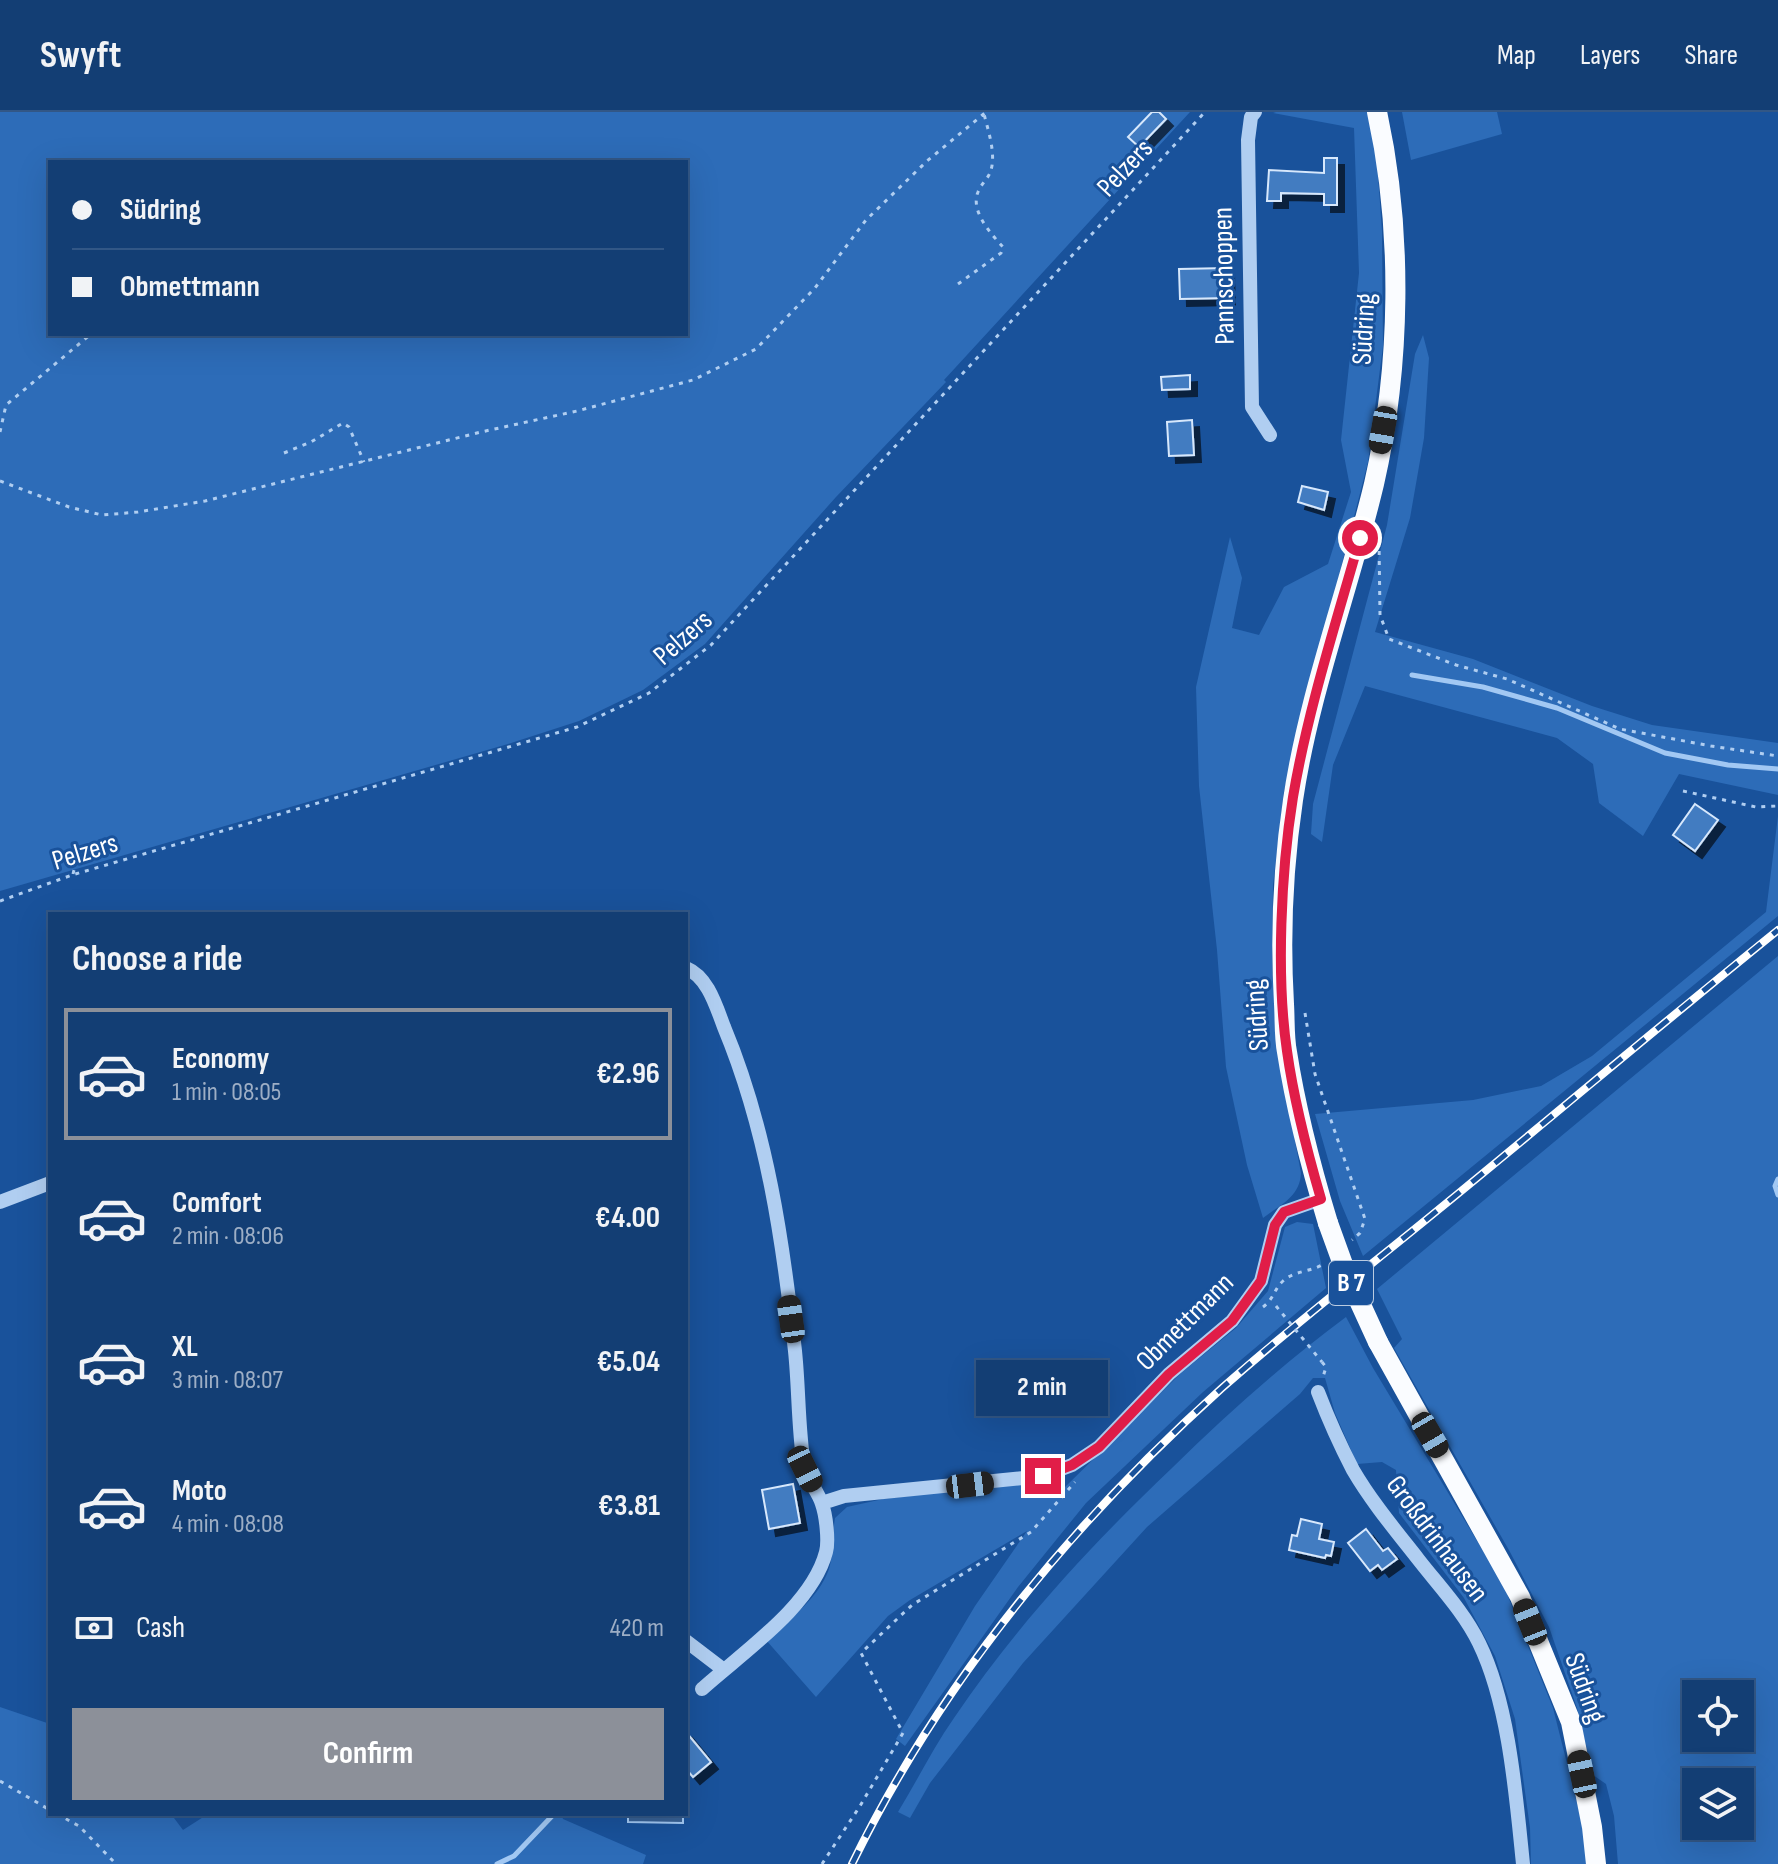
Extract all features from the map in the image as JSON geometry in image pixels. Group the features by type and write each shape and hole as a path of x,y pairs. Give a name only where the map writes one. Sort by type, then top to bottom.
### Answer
{"main road":[{"name":"Südring","path":"1377,112 1390,208 1395,283 1390,377 1374,482 1316,695 1293,797 1284,879 1282,967 1286,1050 1305,1144 1345,1270 1378,1342 1520,1597 1571,1722 1592,1827 1596,1864"}],"street":[{"name":"Pannschoppen","path":"1255,112 1251,117 1248,140 1252,407 1270,435"},
{"path":"688,969 696,972 710,993 756,1117 773,1193 795,1351 805,1469 822,1503 827,1549 813,1585 775,1624 702,1689"},
{"path":"0,1202 48,1184"},
{"name":"Obmettmann","path":"822,1503 844,1496 1043,1476 1072,1465 1099,1447 1169,1374 1232,1321 1261,1281 1275,1225 1284,1212 1321,1199"},
{"name":"Großdrinhausen","path":"1318,1392 1354,1472 1479,1642 1490,1669 1503,1722 1516,1797 1523,1864"},
{"path":"688,1643 724,1670"}],"path":[{"name":"Pelzers","path":"0,901 72,875 577,727 649,693 711,645 1205,112"},
{"path":"0,481 69,507 102,515 205,501 693,380 756,349 815,288 866,220 927,161 985,113 991,140 992,169 977,193 977,208 986,226 1003,247 1001,253 958,284"},
{"path":"0,432 6,405 89,336"},
{"path":"284,453 311,442 343,423 349,427 364,462"},
{"path":"1375,544 1379,530 1380,615 1389,639 1456,665 1507,679 1620,729 1778,756"},
{"path":"1683,791 1756,807 1778,806"},
{"path":"72,875 79,850"},
{"path":"1303,1004 1315,1074 1365,1219 1360,1233 1351,1242"},
{"path":"1322,1362 1272,1300 1282,1282 1303,1271 1320,1267 1330,1259"},
{"path":"822,1864 903,1733 861,1653 912,1605 1031,1532 1084,1473"},
{"path":"0,1781 48,1809"},
{"path":"61,1816 79,1826 116,1864"}],"shaded area":[{"path":"0,112 1190,112 705,644 643,690 579,721 0,891"},
{"path":"1368,112 1376,148 1382,231 1383,346 1368,462 1284,791 1273,885 1272,973 1281,1067 1301,1173 1293,1194 1263,1218 1247,1165 1226,1067 1199,786 1196,687 1230,537 1242,578 1232,628 1259,635 1284,587 1328,564 1351,492 1341,440 1359,273 1354,128 1273,113"},
{"path":"1402,112 1497,112 1502,134 1411,160"},
{"path":"1423,335 1429,358 1424,438 1410,518 1375,632 1473,659 1592,706 1652,725 1778,743 1778,795 1679,774 1643,836 1599,803 1593,764 1557,738 1365,686 1333,765 1322,842 1311,834 1313,804 1387,525 1415,354"},
{"path":"1778,816 1778,916 1363,1256 1340,1201 1315,1114 1473,1100 1541,1086 1592,1056 1766,912"},
{"path":"1778,956 1778,1864 1618,1864 1614,1816 1606,1784 1593,1775 1577,1708 1549,1627 1394,1348 1402,1339 1377,1289"},
{"path":"1297,1222 1313,1224 1326,1288 1203,1392 1086,1503 1018,1587 905,1746 896,1739 975,1606 1027,1531 888,1616 816,1697 766,1640 802,1608 824,1580 831,1563 835,1518 847,1507 883,1499 1063,1478 1063,1489 1181,1373 1236,1328 1268,1291 1285,1227"},
{"path":"1346,1317 1373,1368 1503,1584 1553,1708 1583,1827 1587,1864 1531,1864 1530,1828 1515,1719 1495,1656 1464,1598 1399,1513 1396,1470 1382,1462 1357,1464 1335,1413 1325,1378 1313,1378 1300,1394 1147,1527 1023,1663 930,1783 910,1818 898,1812 939,1741 978,1684 1056,1587 1113,1526 1214,1428 1278,1371"},
{"path":"0,1707 48,1723 48,1816 172,1816 183,1830 205,1816 562,1816 646,1855 643,1864 0,1864"},
{"path":"628,1816 683,1816 683,1823 628,1822"}],"building":[{"path":"1152,112 1159,112 1166,119 1139,147 1128,137"},
{"path":"1324,158 1337,158 1337,205 1324,205 1324,194 1281,193 1281,201 1267,201 1269,170 1324,173"},
{"path":"1227,268 1228,298 1180,299 1179,269"},
{"path":"1190,375 1190,389 1162,390 1161,377"},
{"path":"1192,420 1194,455 1169,456 1167,422"},
{"path":"1302,486 1328,492 1324,510 1298,502"},
{"path":"1695,804 1718,820 1695,851 1673,835"},
{"path":"793,1484 800,1523 769,1529 762,1490"},
{"path":"1301,1519 1322,1524 1319,1539 1334,1542 1331,1556 1326,1555 1325,1558 1289,1550 1292,1535 1297,1536"},
{"path":"1366,1529 1383,1551 1388,1548 1397,1559 1382,1570 1378,1565 1370,1571 1348,1543"},
{"path":"688,1734 711,1762 693,1777 688,1771"}],"waterway":[{"path":"1412,675 1483,687 1557,708 1665,753 1728,765 1778,769"},
{"path":"1778,1179 1775,1186 1778,1195"},
{"path":"497,1864 514,1856 552,1816"}],"railway":[{"path":"852,1864 887,1797 969,1669 1014,1608 1113,1494 1222,1388 1275,1342 1778,930"}],"route":[{"path":"1043,1476 1072,1465 1099,1447 1169,1374 1232,1321 1261,1281 1275,1225 1284,1212 1321,1199 1305,1144 1286,1050 1282,967 1284,879 1293,797 1316,695 1360,538"}]}
